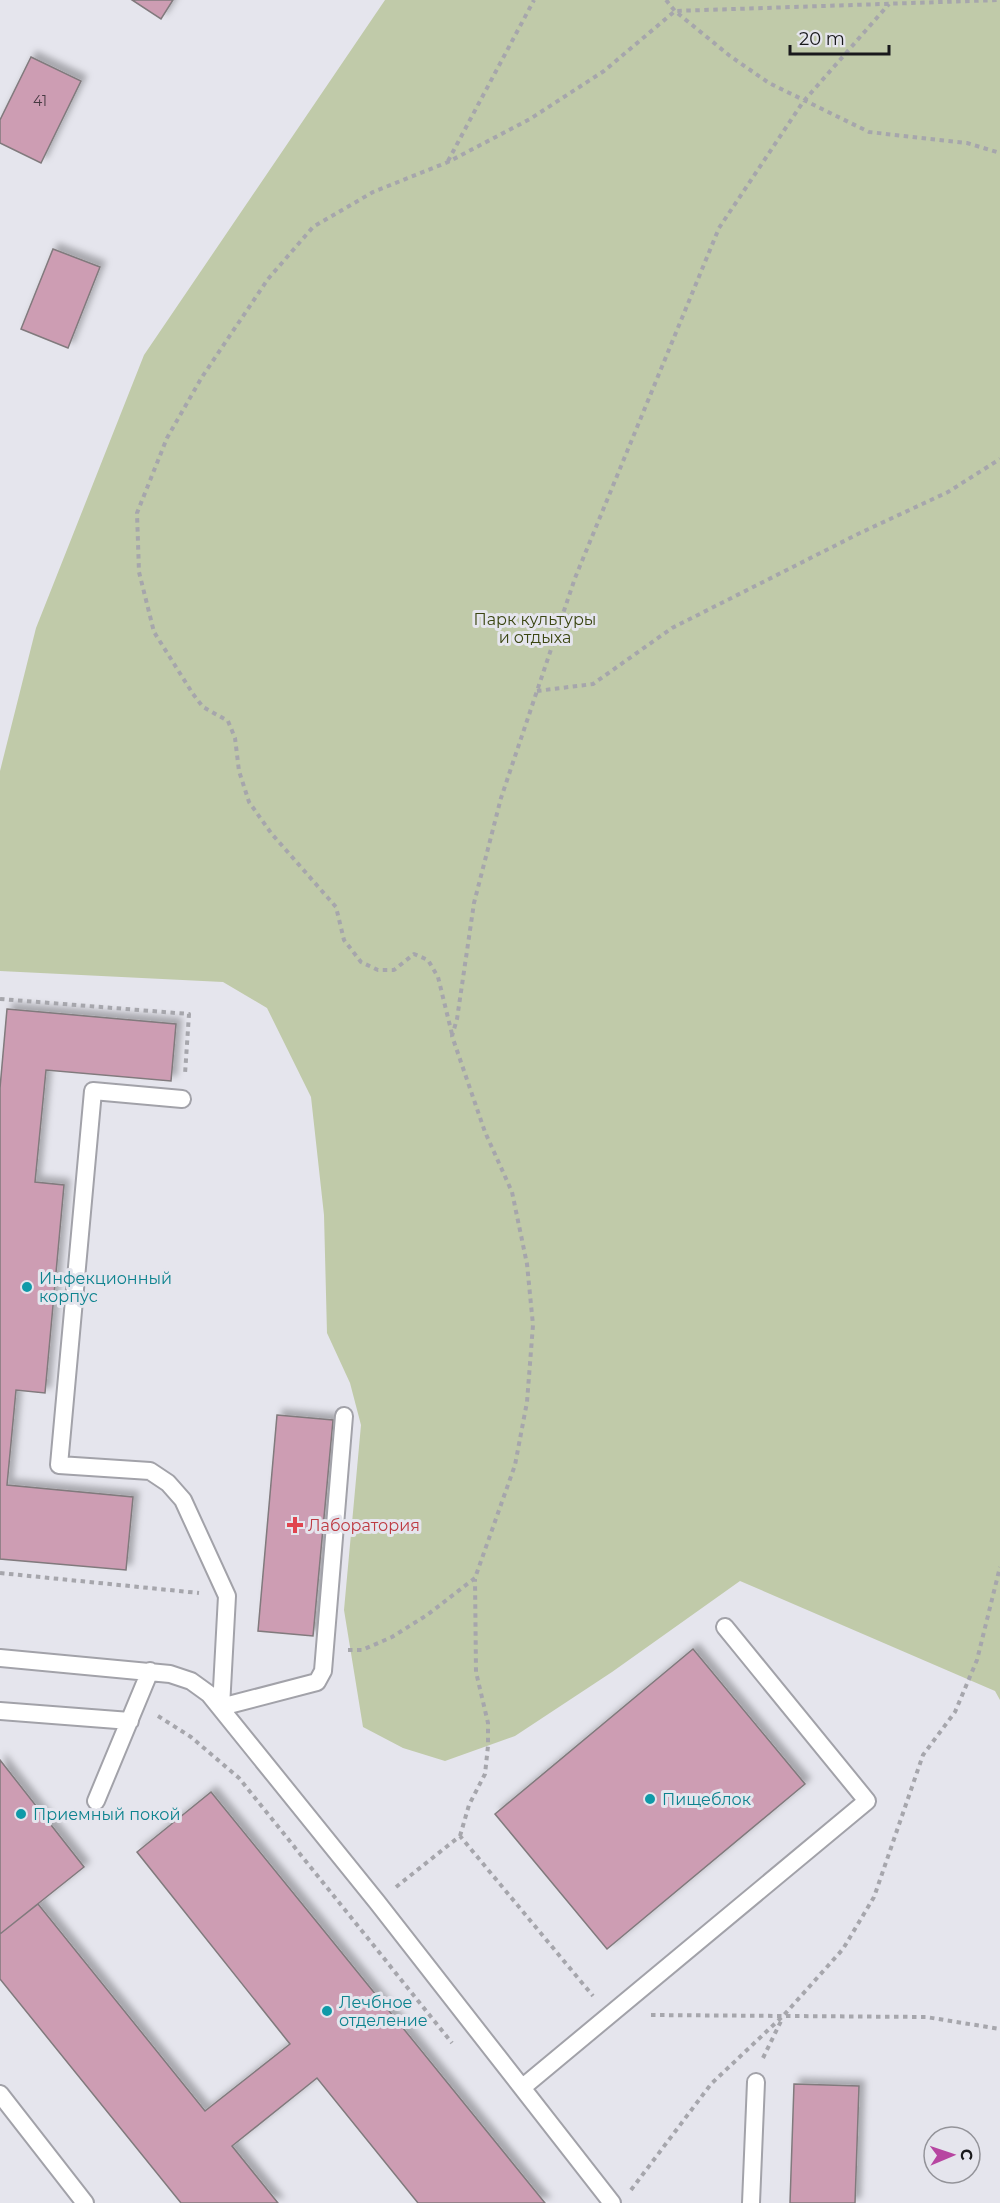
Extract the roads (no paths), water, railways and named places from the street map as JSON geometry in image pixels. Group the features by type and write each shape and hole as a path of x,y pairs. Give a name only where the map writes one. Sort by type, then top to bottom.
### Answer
{"lane":[{"path":"182,1099 93,1091 59,1465 150,1472 168,1483 183,1500 227,1596 221,1707"},
{"path":"221,1707 317,1682 324,1671 344,1416"},
{"path":"523,2088 867,1801 725,1628"},
{"path":"0,1658 170,1674 191,1682 209,1694 612,2203"},
{"path":"96,1801 150,1671"},
{"path":"0,1711 130,1721"},
{"path":"751,2203 756,2082"},
{"path":"0,2094 85,2203"}],"place":[{"name":"Инфекционный корпус","path":"27,1287"},
{"name":"Лаборатория","path":"295,1525"},
{"name":"Пищеблок","path":"650,1799"},
{"name":"Приемный покой","path":"21,1814"},
{"name":"Лечбное отделение","path":"327,2011"}],"park label":[{"name":"Парк культуры и отдыха","path":"535,628"}]}
